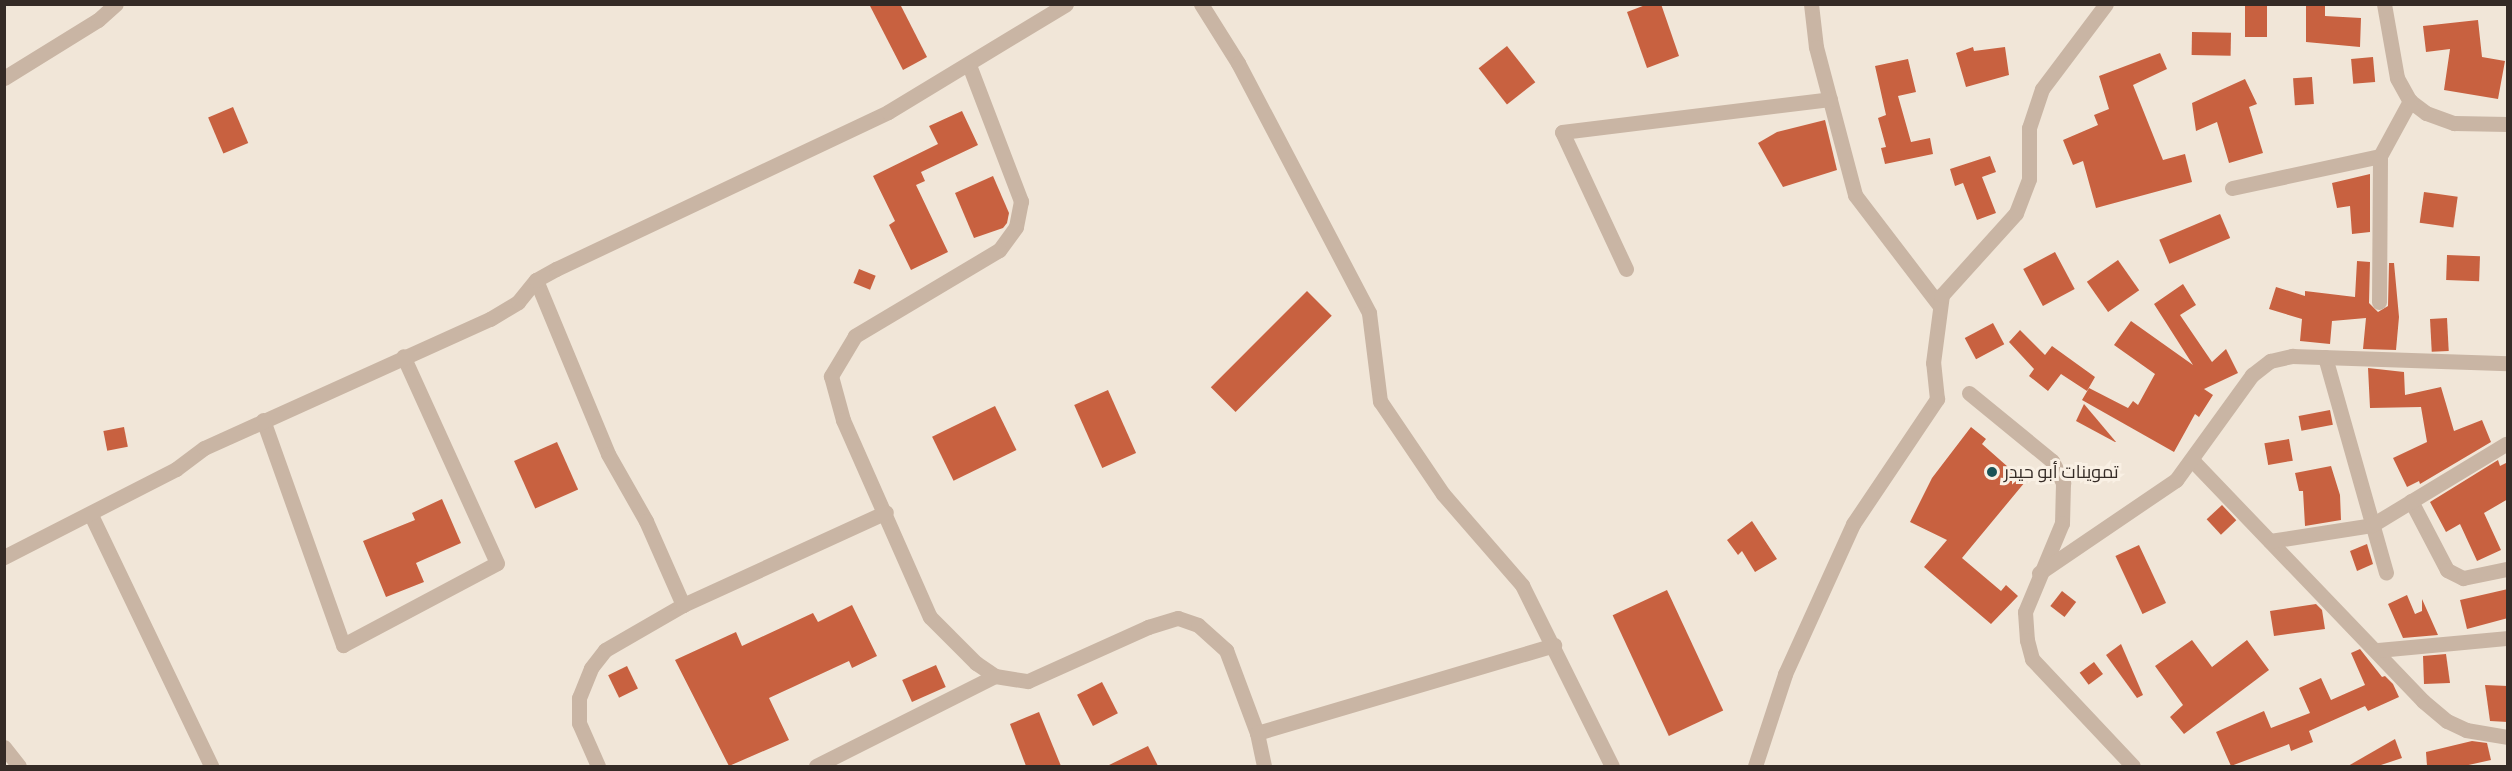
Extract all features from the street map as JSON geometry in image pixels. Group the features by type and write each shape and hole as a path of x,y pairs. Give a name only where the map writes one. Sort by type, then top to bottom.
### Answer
{"street":[{"path":"4,78 99,20 116,4"},
{"path":"4,557 91,515 176,469 204,448 490,320 518,302 536,280 888,112 969,65 1065,4"},
{"path":"1201,4 1238,63 1369,313 1380,401 1443,494 1522,585 1554,645 1612,766"},
{"path":"1811,4 1816,46 1855,195 1940,306"},
{"path":"1755,766 1785,674 1853,524 1937,399 1933,363 1942,295 2016,213 2028,179 2029,128 2042,89 2106,4"},
{"path":"2384,4 2397,78 2410,101 2426,113 2454,123 2508,124"},
{"path":"969,65 1021,201 1016,227 999,250 855,336 831,376 843,420 886,512 930,617 976,663 995,676 1028,681 1148,627 1178,618 1198,625 1226,650 1257,733 1264,766"},
{"path":"1626,269 1562,132 1830,99"},
{"path":"2379,302 2380,156 2410,101"},
{"path":"2232,188 2380,156"},
{"path":"536,280 608,454 646,521 683,605"},
{"path":"263,420 343,645 497,564 403,357"},
{"path":"2039,573 2155,497 2192,460 2261,367 2281,357 2508,363"},
{"path":"2325,357 2386,573"},
{"path":"1969,393 2052,461 2063,483 2062,523 2039,573 2025,612 2032,659 2133,766"},
{"path":"2270,541 2372,525 2506,444"},
{"path":"2192,460 2378,650 2423,701 2447,721 2466,730 2508,737"},
{"path":"2411,501 2447,570 2463,578 2507,569"},
{"path":"598,766 579,723 579,698 591,668 605,650 683,605 886,512"},
{"path":"91,515 211,766"},
{"path":"2378,650 2508,638"},
{"path":"1257,733 1554,645"},
{"path":"816,766 995,676"},
{"path":"4,747 19,766"}],"building":[{"path":"869,4 900,4 927,57 903,70"},
{"path":"1648,4 1661,4 1679,56 1647,68 1627,12"},
{"path":"2245,4 2267,4 2267,37 2245,37"},
{"path":"2306,4 2325,4 2325,16 2361,18 2360,47 2306,42"},
{"path":"2478,20 2482,57 2505,61 2498,99 2444,90 2450,49 2426,52 2423,26"},
{"path":"2192,32 2231,33 2231,56 2192,55"},
{"path":"1507,46 1535,82 1507,104 1479,68"},
{"path":"1973,47 1974,51 2005,47 2009,75 1966,87 1956,53"},
{"path":"2160,53 2167,69 2133,85 2163,160 2185,154 2192,182 2096,208 2083,161 2073,165 2063,140 2098,125 2094,115 2109,109 2099,76"},
{"path":"2373,57 2375,82 2353,84 2351,59"},
{"path":"1908,59 1916,92 1898,96 1911,142 1930,138 1933,154 1885,164 1881,148 1886,147 1878,118 1886,115 1875,66"},
{"path":"2312,77 2314,104 2295,105 2293,78"},
{"path":"2245,79 2257,104 2249,107 2263,153 2229,163 2217,122 2196,131 2192,103"},
{"path":"233,107 248,143 223,153 208,118"},
{"path":"962,111 978,145 921,172 925,181 916,185 948,252 911,270 889,225 895,221 873,176 938,144 929,126"},
{"path":"1825,120 1837,170 1783,187 1758,143 1777,132"},
{"path":"1990,156 1996,172 1982,177 1996,213 1977,220 1963,183 1955,186 1950,169"},
{"path":"2370,174 2370,232 2352,234 2350,206 2337,208 2332,183"},
{"path":"993,176 1009,213 1007,223 1003,228 974,238 955,193"},
{"path":"2424,192 2458,197 2453,227 2420,223"},
{"path":"2220,214 2230,238 2169,264 2159,240"},
{"path":"2055,252 2075,289 2043,306 2023,269"},
{"path":"2447,255 2480,256 2479,281 2446,280"},
{"path":"2118,260 2139,290 2108,312 2087,282"},
{"path":"2357,261 2370,262 2369,303 2378,312 2388,306 2389,263 2394,263 2399,317 2396,350 2363,349 2366,318 2332,321 2330,344 2300,341 2302,319 2269,309 2276,287 2305,296 2305,291 2355,297"},
{"path":"859,269 876,276 870,290 853,283"},
{"path":"2183,284 2196,305 2180,315 2212,362 2226,349 2238,373 2204,389 2213,395 2199,417 2195,414 2174,452 2082,400 2089,388 2128,408 2133,401 2138,405 2155,374 2114,345 2131,321 2193,365 2154,304"},
{"path":"1307,291 1332,316 1236,412 1211,387"},
{"path":"2447,318 2449,351 2432,352 2430,319"},
{"path":"1993,323 2004,344 1976,359 1965,338"},
{"path":"2020,330 2045,355 2052,346 2095,377 2087,391 2061,374 2048,391 2029,376 2034,369 2009,342"},
{"path":"2368,368 2404,372 2405,395 2441,387 2454,431 2482,420 2491,442 2420,484 2419,481 2407,487 2393,458 2427,442 2421,407 2370,408"},
{"path":"1108,390 1136,453 1102,468 1074,405"},
{"path":"2084,404 2116,442 2076,421"},
{"path":"995,406 1016,450 954,481 932,437"},
{"path":"2330,410 2333,425 2301,431 2299,416"},
{"path":"124,427 128,447 107,451 103,431"},
{"path":"1971,427 1986,439 1982,444 2025,482 1962,558 2001,591 2006,585 2018,596 1991,624 1924,567 1947,540 1910,522 1932,478"},
{"path":"2289,439 2293,461 2268,465 2264,443"},
{"path":"557,442 578,490 535,509 514,461"},
{"path":"2498,460 2500,466 2508,462 2508,499 2484,513 2501,550 2477,561 2460,524 2446,532 2430,502"},
{"path":"2331,466 2340,495 2341,520 2305,526 2303,491 2299,491 2295,473"},
{"path":"442,499 461,543 416,563 424,582 386,597 363,541 415,520 412,513"},
{"path":"2222,505 2236,520 2221,535 2207,519"},
{"path":"1752,521 1777,559 1755,572 1742,551 1738,555 1727,540"},
{"path":"2367,544 2373,564 2357,571 2350,551"},
{"path":"2139,545 2166,603 2142,614 2115,556"},
{"path":"2508,589 2508,618 2467,629 2460,600"},
{"path":"1667,590 1723,711 1669,736 1613,615"},
{"path":"2062,591 2076,602 2064,617 2050,606"},
{"path":"2407,595 2415,614 2422,611 2422,599 2438,635 2403,638 2388,604"},
{"path":"2316,604 2322,610 2325,629 2274,636 2270,611"},
{"path":"852,605 877,656 852,668 849,661 769,698 789,740 729,766 675,660 736,632 742,646 813,613 818,622"},
{"path":"2192,640 2212,667 2247,640 2269,670 2184,734 2170,717 2183,705 2155,666"},
{"path":"2121,644 2143,695 2137,698 2106,655"},
{"path":"2360,649 2382,677 2385,676 2393,684 2399,697 2368,711 2365,706 2309,731 2313,742 2291,751 2289,744 2231,766 2216,732 2264,711 2271,728 2310,713 2299,688 2321,678 2331,700 2365,685 2351,653"},
{"path":"2446,654 2450,683 2424,684 2423,656"},
{"path":"2094,662 2103,674 2089,685 2080,673"},
{"path":"936,665 946,687 912,702 902,680"},
{"path":"627,666 638,688 619,698 608,675"},
{"path":"1102,682 1118,713 1093,726 1077,695"},
{"path":"2485,685 2508,686 2508,722 2490,721"},
{"path":"1039,712 1061,766 1026,766 1010,724"},
{"path":"2395,739 2402,758 2378,766 2348,766"},
{"path":"2472,741 2487,743 2491,760 2464,766 2427,766 2426,752"},
{"path":"1148,746 1158,766 1107,766"}],"place":[{"name":"تموينات أبو حيدر","path":"1992,472"}]}
